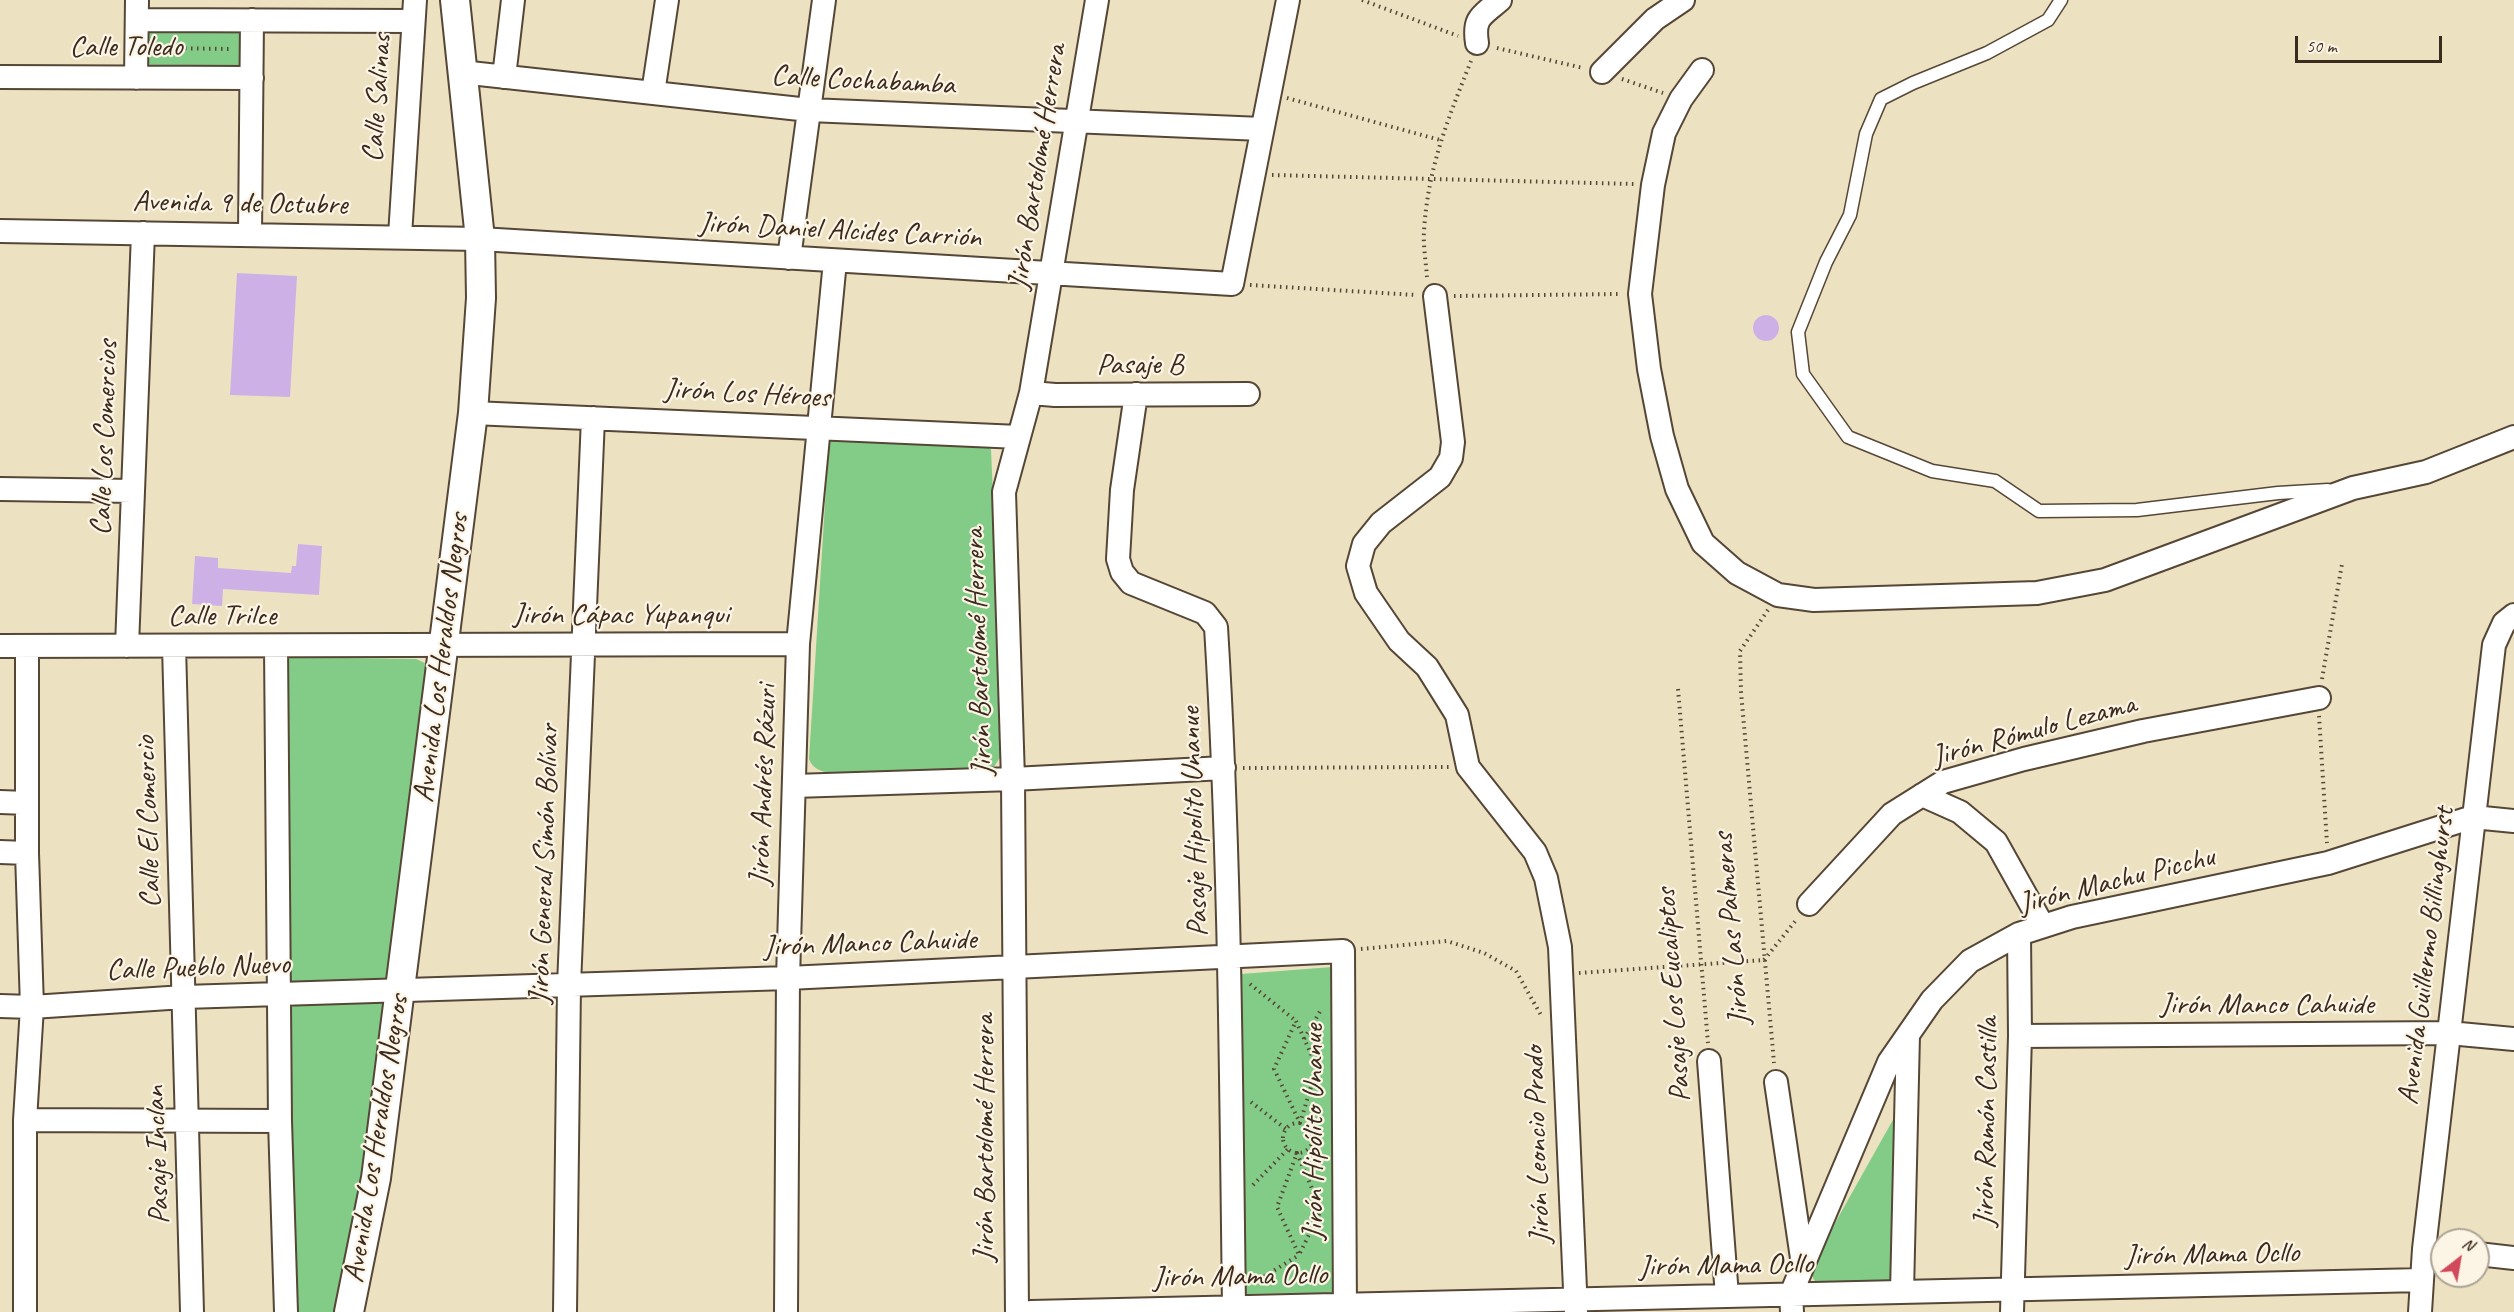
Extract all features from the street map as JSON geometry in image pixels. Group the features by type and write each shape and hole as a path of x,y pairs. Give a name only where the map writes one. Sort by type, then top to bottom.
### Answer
{"street":[{"name":"Avenida Los Heraldos Negros","path":"349,1312 376,1178 473,413 481,298 480,239 455,0"},
{"path":"504,77 513,0"},
{"path":"653,93 667,0"},
{"path":"789,258 824,0"},
{"name":"Jirón Bartolomé Herrera","path":"1017,1312 1013,779 1004,492 1031,393 1097,0"},
{"path":"1253,174 1288,0"},
{"path":"1477,44 1475,29 1477,22 1500,0"},
{"path":"1602,72 1655,19 1683,0"},
{"path":"136,78 137,10 161,20 252,21 414,11"},
{"name":"Calle Salinas","path":"400,236 414,11"},
{"path":"250,234 252,21"},
{"path":"1702,70 1681,99 1664,133 1653,185 1640,294 1649,369 1662,436 1677,489 1704,543 1737,573 1778,595 1814,600 2037,593 2105,580 2353,488 2426,472 2514,437"},
{"name":"Calle Cochabamba","path":"461,72 809,110 1262,129"},
{"name":"Calle Toledo","path":"0,77 252,78"},
{"name":"Jirón Daniel Alcides Carrión","path":"480,239 1232,284 1253,174"},
{"name":"Avenida 9 de Octubre","path":"0,231 480,239"},
{"name":"Calle Los Comercios","path":"128,646 143,233"},
{"name":"Jirón Andrés Rázuri","path":"786,1312 788,978 798,644 835,261"},
{"path":"1435,296 1453,442 1451,458 1440,477 1381,523 1364,544 1358,566 1366,593 1399,641 1427,668 1456,715 1468,767"},
{"name":"Pasaje B","path":"1031,393 1056,395 1248,394"},
{"name":"Pasaje Hipolito Unanue","path":"1136,394 1122,490 1118,559 1122,572 1131,583 1205,613 1216,627 1224,768 1230,956 1234,1307"},
{"name":"Jirón Los Héroes","path":"473,413 1019,437"},
{"name":"Jirón General Simón Bolívar","path":"565,1312 569,985 593,418"},
{"path":"0,489 133,491"},
{"name":"Avenida Guillermo Billinghurst","path":"2435,1228 2449,1034 2494,645 2504,623 2514,615"},
{"name":"Jirón Cápac Yupanqui","path":"445,645 798,644"},
{"name":"Calle Trilce","path":"0,646 445,645"},
{"path":"25,1312 26,1120 32,1007 27,853 27,646"},
{"name":"Calle El Comercio","path":"174,646 184,997"},
{"path":"276,646 278,995 286,1312"},
{"name":"Jirón Rómulo Lezama","path":"1809,904 1892,814 1943,783 2024,759 2143,731 2319,698"},
{"name":"Jirón Leoncio Prado","path":"1468,767 1535,852 1548,890 1560,947 1576,1306"},
{"path":"794,786 1013,779 1224,768"},
{"path":"1922,795 1960,813 1996,842 2043,926"},
{"path":"0,802 27,803"},
{"name":"Jirón Machu Picchu","path":"1791,1303 1803,1267 1889,1062 1932,1000 1970,961 2019,934 2072,917 2328,862 2474,817 2514,821"},
{"path":"0,852 27,853"},
{"name":"Jirón Ramón Castilla","path":"2012,1312 2020,1036 2019,934"},
{"name":"Jirón Manco Cahuide","path":"400,991 788,978 1343,951"},
{"name":"Jirón Hipólito Unanue","path":"1343,951 1345,1308"},
{"name":"Calle Pueblo Nuevo","path":"0,1006 32,1007 184,997 400,991"},
{"name":"Pasaje Inclan","path":"184,997 192,1312"},
{"name":"Jirón Manco Cahuide","path":"2020,1036 2449,1034 2514,1038"},
{"path":"1902,1292 1908,1035"},
{"name":"Pasaje Los Eucaliptos","path":"1709,1061 1727,1296"},
{"path":"1776,1082 1803,1267"},
{"path":"26,1120 280,1121"},
{"path":"2490,1255 2514,1258"},
{"name":"Avenida Guillermo Billinghurst","path":"2420,1312 2422,1280 2430,1257"},
{"name":"Jirón Mama Ocllo","path":"1031,1312 1234,1307 1576,1306 1727,1296 1791,1303 1902,1292 2422,1280"}],"lane":[{"path":"2061,0 2048,20 1987,53 1913,83 1881,99 1866,134 1850,214 1826,262 1798,332 1803,374 1848,436 1932,471 1995,482 2039,511 2137,510 2278,493 2353,488"}],"path":[{"path":"1362,0 1477,44 1440,140 1431,178 1424,232 1428,289 1435,296"},
{"path":"161,20 161,78"},
{"path":"161,48 230,49"},
{"path":"1269,93 1440,140"},
{"path":"1253,174 1653,185"},
{"name":"Jirón Las Palmeras","path":"1776,1082 1741,692 1740,651 1778,595"},
{"name":"Pasaje Los Eucaliptos","path":"1677,689 1709,1061"},
{"path":"1224,768 1468,767"},
{"path":"1561,974 1764,960 1809,904"},
{"path":"1343,951 1447,941 1484,953 1516,971 1545,1023"},
{"path":"1248,994 1247,980 1296,1021 1317,1067 1300,1123"},
{"path":"1304,1039 1326,999 1326,1011"},
{"path":"1296,1021 1274,1069 1300,1123 1311,1132 1312,1142 1306,1150 1297,1153 1288,1149 1283,1140 1286,1129 1300,1123"},
{"path":"1251,1113 1250,1101 1286,1129"},
{"path":"1253,1185 1288,1149"},
{"path":"1250,1286 1299,1255 1321,1210 1297,1153"},
{"path":"1297,1153 1277,1207 1299,1255"},
{"path":"1253,1173 1253,1196"},
{"path":"1250,1286 1251,1274"},
{"path":"1250,1286 1262,1285"}],"green space":[{"path":"148,28 241,29 241,69 147,68"},
{"path":"834,436 981,445 991,449 1004,751 994,767 985,770 830,773 817,769 809,759 829,440"},
{"path":"280,657 416,659 425,663 432,670 394,986 282,991"},
{"path":"1332,967 1338,1293 1245,1294 1241,974"},
{"path":"393,998 343,1312 289,1312 282,1002"},
{"path":"1894,1118 1893,1281 1816,1283 1812,1276 1812,1264"}],"building":[{"path":"237,273 297,276 290,397 230,395"},
{"path":"1766,315 1775,319 1779,328 1775,337 1766,341 1757,337 1753,328 1757,319"},
{"path":"298,544 322,546 319,595 223,589 222,606 192,604 195,556 218,558 218,568 291,573 292,566 296,566"}]}
